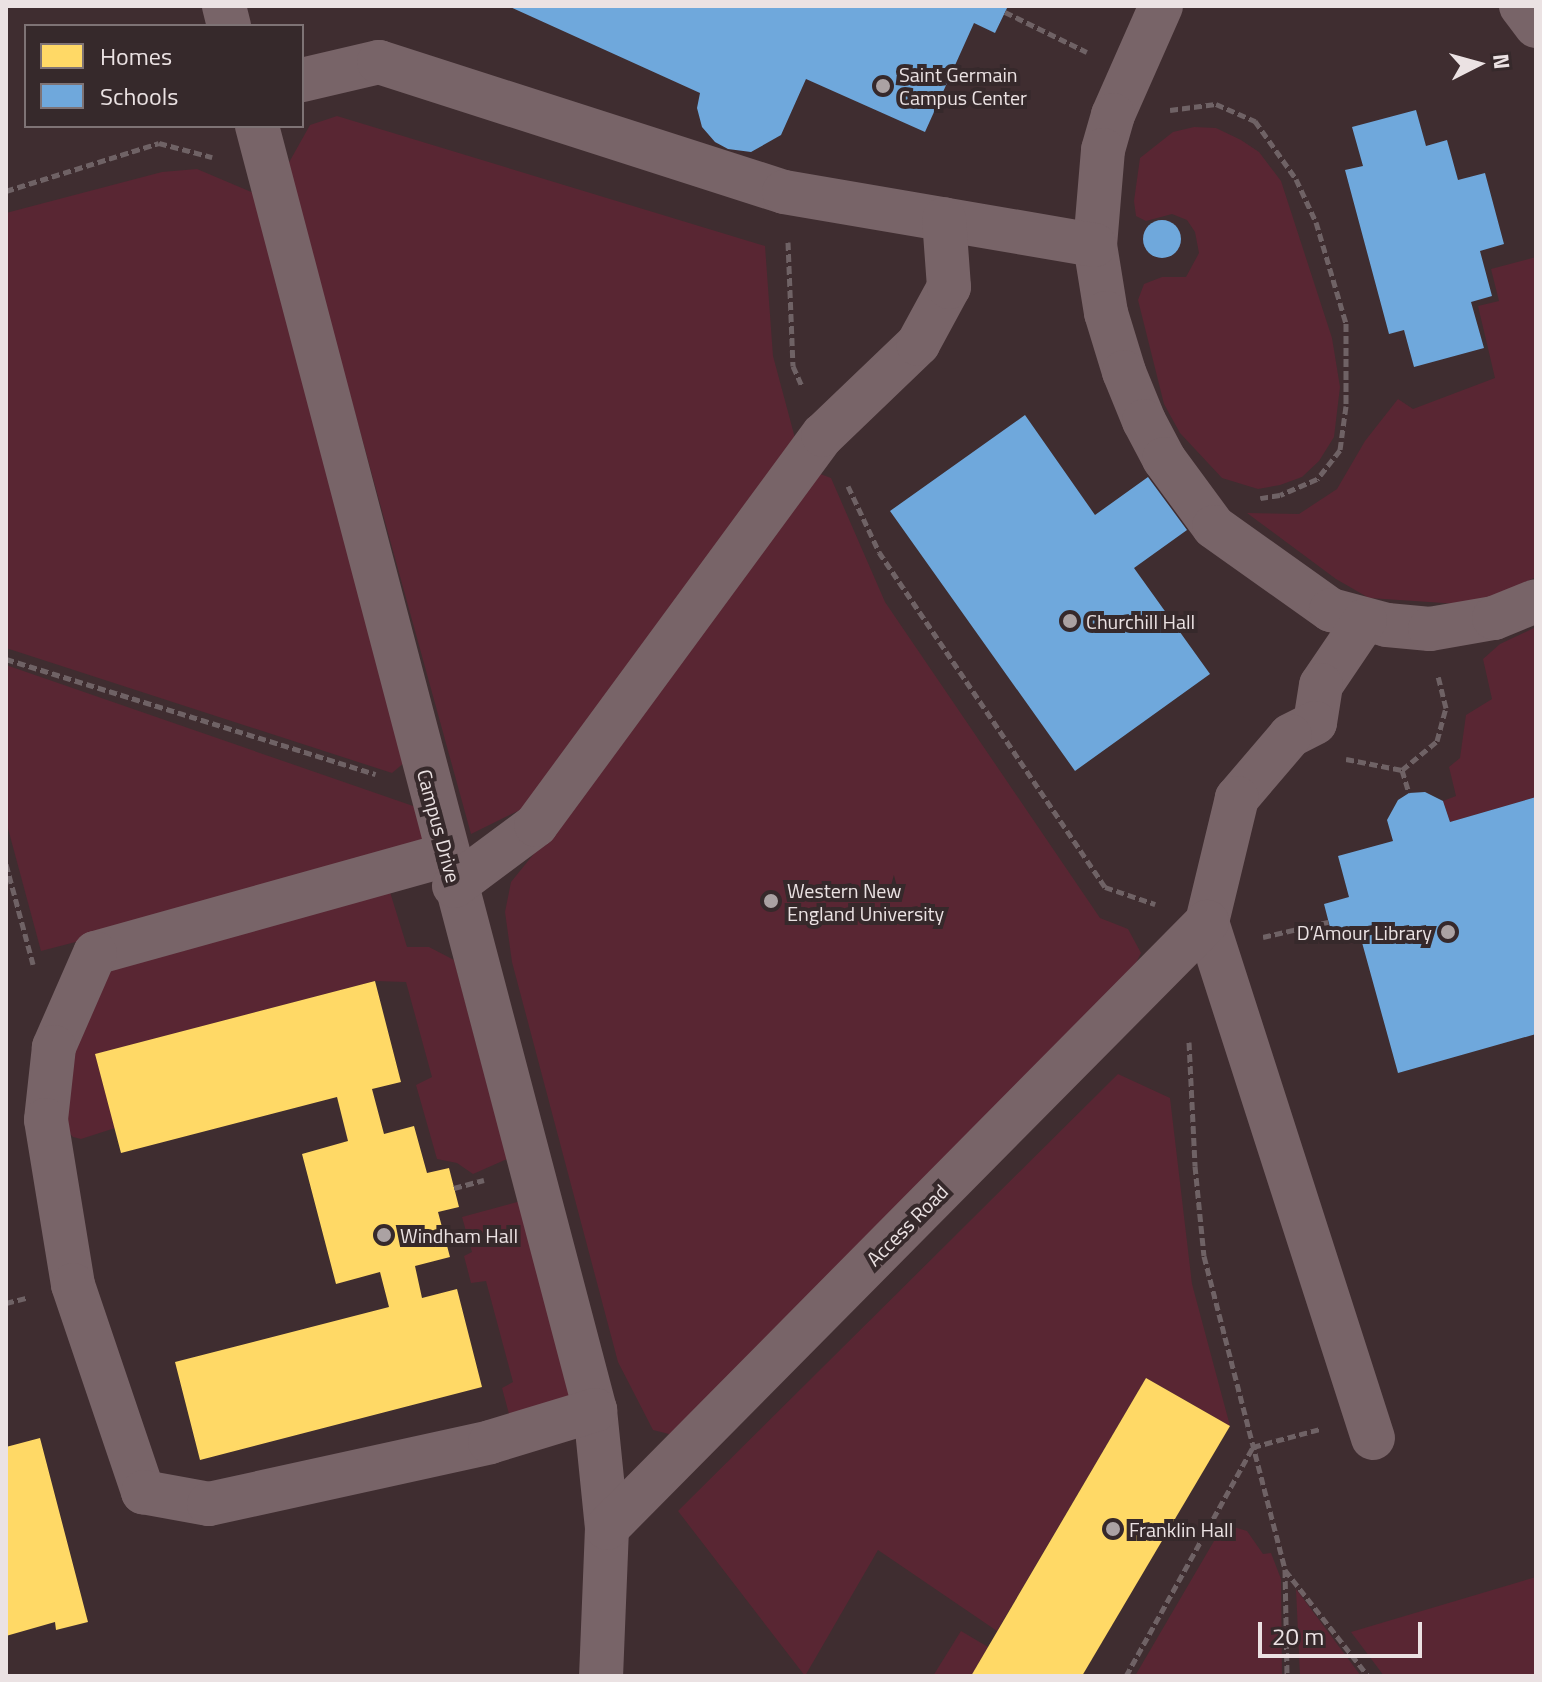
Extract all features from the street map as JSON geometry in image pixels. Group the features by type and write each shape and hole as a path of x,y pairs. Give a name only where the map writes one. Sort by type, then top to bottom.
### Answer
{"street":[{"path":"1161,6 1113,115 1098,181 1095,245 1106,313 1134,397 1164,459 1214,527 1331,610 1365,620 1430,629 1494,618 1536,601"},
{"path":"1521,6 1536,26"},
{"path":"304,80 379,62 784,192 1095,245"},
{"name":"Campus Drive","path":"262,146 450,870 595,1410 607,1528 601,1676"},
{"path":"595,1410 490,1442 209,1504 143,1492 73,1285 46,1120 54,1047 95,953 450,870 536,825 823,435 918,344 949,287 944,219"},
{"path":"1365,620 1321,685 1315,723 1290,736 1237,798 1207,922 1373,1438"},
{"name":"Access Road","path":"607,1528 1207,922"}],"path":[{"path":"1005,12 1066,43"},
{"path":"1113,115 1216,104 1255,121 1296,179 1316,222 1346,323 1346,406 1340,450 1317,479 1280,495 1197,506"},
{"path":"6,191 159,143 262,146"},
{"path":"784,192 791,268 793,366 823,435 879,552 1105,887 1259,938 1328,922"},
{"path":"1352,763 1402,770 1437,741 1446,708 1430,629"},
{"path":"6,659 429,790"},
{"path":"1402,770 1409,793"},
{"path":"6,864 34,971"},
{"path":"1189,1031 1195,1166 1204,1256 1285,1569 1287,1676"},
{"path":"1126,1676 1253,1447 1323,1428"},
{"path":"1285,1569 1368,1676"}],"shaded area":[{"name":"Western New England University","path":"6,6 1536,6 1536,1676 6,1676"},
{"path":"337,116 765,246 773,356 795,438 524,808 471,834 287,166 310,125"},
{"path":"1194,127 1216,128 1241,140 1259,152 1281,181 1332,338 1340,387 1334,437 1319,461 1302,477 1280,485 1258,489 1222,478 1180,433 1164,404 1138,300 1144,284 1162,277 1186,277 1199,253 1195,232 1187,220 1172,214 1146,221 1136,216 1134,201 1140,158 1173,132"},
{"path":"197,169 256,194 405,762 392,773 6,648 6,213 162,172"},
{"path":"1536,257 1536,577 1494,597 1459,604 1369,598 1336,579 1247,513 1299,514 1337,489 1365,441 1398,399 1413,409 1495,378 1478,306 1499,301 1491,269"},
{"path":"815,472 831,478 885,602 1100,918 1128,929 1141,953 1124,987 673,1435 653,1430 618,1362 512,962 505,912 511,882 558,824"},
{"path":"1536,627 1536,797 1450,822 1443,801 1456,796 1449,767 1460,758 1466,715 1492,699 1483,659 1500,644"},
{"path":"6,665 416,807 429,850 41,951 6,821"},
{"path":"390,892 407,947 429,947 454,960 507,1159 473,1174 457,1163 437,1159 416,1085 432,1077 406,982 375,981 96,1054 115,1128 81,1139 73,1137 65,1128 58,1082 93,989 121,960"},
{"path":"1118,1074 1170,1098 1192,1284 1230,1426 1146,1378 997,1631 878,1550 805,1676 678,1511"},
{"path":"521,1201 576,1411 513,1429 502,1388 513,1382 486,1281 471,1283 464,1256 472,1252 462,1217"},
{"path":"1224,1524 1247,1531 1263,1554 1271,1553 1281,1579 1282,1676 1135,1676"},
{"path":"1536,1577 1536,1676 1384,1676 1351,1632"},
{"path":"1296,1589 1361,1676 1300,1676"},
{"path":"961,1631 988,1647 971,1676 933,1676"}],"building: Homes":[{"name":"Windham Hall","path":"375,981 401,1082 372,1089 384,1134 414,1126 427,1173 449,1168 459,1207 438,1212 450,1257 415,1266 422,1298 457,1289 482,1387 200,1460 175,1362 389,1307 380,1272 336,1284 302,1154 348,1141 337,1097 121,1153 95,1054"},
{"name":"Franklin Hall","path":"1146,1378 1230,1426 1082,1676 971,1676"},
{"path":"40,1438 88,1622 56,1630 55,1622 6,1636 6,1447"}],"building: Schools":[{"name":"Saint Germain Campus Center","path":"508,6 1008,6 995,33 974,23 925,132 806,79 781,135 751,152 728,149 715,142 702,127 697,108 700,93"},
{"path":"1416,110 1426,146 1447,140 1458,180 1485,173 1504,244 1480,251 1492,296 1471,302 1484,348 1414,367 1404,330 1389,334 1345,170 1363,166 1352,127"},
{"path":"1162,220 1175,226 1181,239 1175,252 1162,258 1149,252 1143,239 1149,226"},
{"name":"Churchill Hall","path":"1025,415 1095,515 1148,477 1187,530 1134,568 1210,674 1075,771 890,511"},
{"name":"D’Amour Library","path":"1425,792 1443,801 1450,822 1536,797 1536,1034 1398,1073 1358,928 1332,935 1324,904 1349,897 1338,856 1393,841 1387,820 1398,800 1409,793"}],"place":[{"name":"Saint Germain Campus Center","path":"883,86"},
{"name":"Churchill Hall","path":"1070,621"},
{"name":"Western New England University","path":"771,901"},
{"name":"D’Amour Library","path":"1448,932"},
{"name":"Windham Hall","path":"384,1235"},
{"name":"Franklin Hall","path":"1113,1529"}]}
